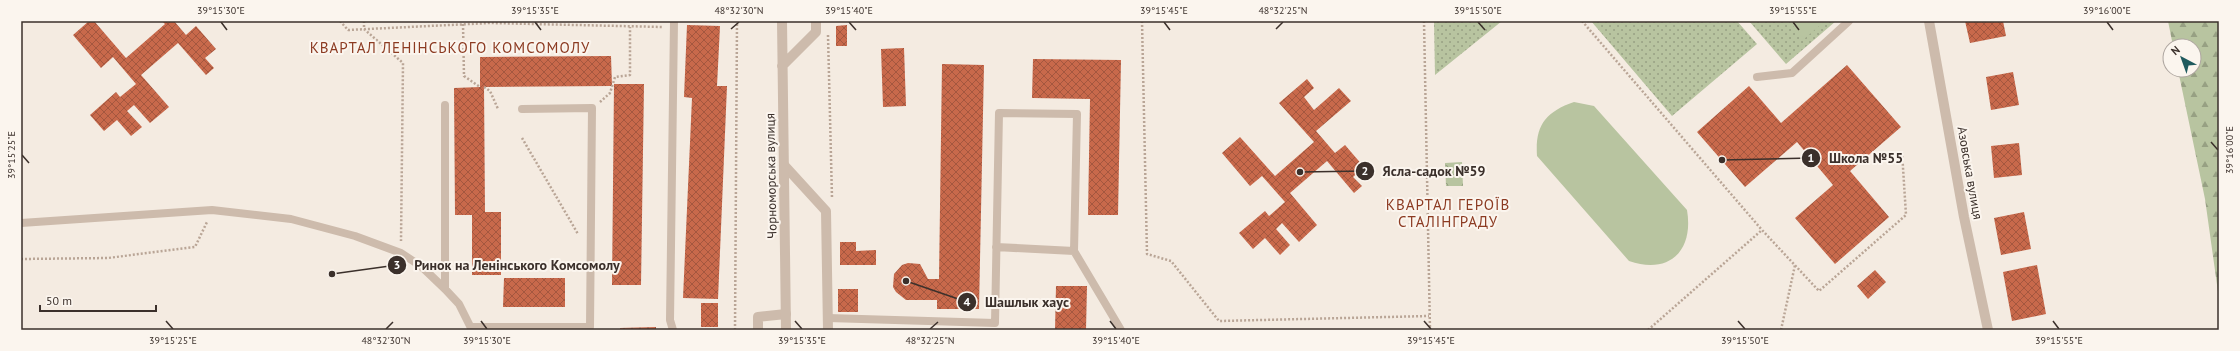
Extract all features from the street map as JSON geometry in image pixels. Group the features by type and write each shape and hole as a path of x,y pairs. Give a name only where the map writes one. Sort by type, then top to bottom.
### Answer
{"street":[{"name":"Чорноморська вулиця","path":"782,21 786,330"},
{"path":"782,66 816,32 816,21"},
{"name":"Азовська вулиця","path":"1929,21 1964,216 1988,330"},
{"path":"784,164 826,211 828,330"},
{"path":"758,330 758,317 786,314"}],"lane":[{"path":"1757,77 1792,73 1849,21"},
{"path":"673,24 670,320 673,330"},
{"path":"445,106 445,289"},
{"path":"21,223 212,210 291,219 355,236 401,254 422,267 445,289 459,304 472,329 590,329 592,108 522,109"},
{"path":"828,318 995,324 999,113 1078,114 1074,251 1121,330"},
{"path":"996,247 1074,251"}],"path":[{"path":"340,21 348,30 490,22 630,27 673,24"},
{"path":"364,21 364,29 403,63 401,254"},
{"path":"735,330 737,21"},
{"path":"1142,21 1147,254 1170,261 1219,321 1429,316"},
{"path":"1424,21 1430,330"},
{"path":"1582,21 1762,230 1819,291 1906,215 1902,152"},
{"path":"463,24 464,76 480,87"},
{"path":"592,108 610,93 615,77 630,75 630,27"},
{"path":"828,29 832,201"},
{"path":"484,87 490,91 498,109"},
{"path":"522,138 579,236"},
{"path":"21,260 108,258 195,247 212,210"},
{"path":"1648,330 1762,230"},
{"path":"1781,330 1795,265"}],"green space":[{"path":"1434,21 1502,21 1435,75"},
{"path":"1591,21 1737,21 1757,44 1672,116"},
{"path":"1749,21 1836,21 1786,64"},
{"path":"1789,21 1825,21 1804,39"},
{"path":"2168,21 2219,21 2219,299 2205,199 2180,78 2202,78 2202,38 2171,38"},
{"path":"1574,102 1594,106 1687,210 1687,237 1676,256 1667,262 1656,265 1643,265 1629,261 1537,156 1538,136 1540,128 1544,122 1556,110"},
{"path":"1462,162 1463,186 1446,186 1445,163"}],"building":[{"path":"89,21 94,21 126,58 165,24 162,21 174,21 186,35 196,26 216,49 205,58 214,68 206,75 178,43 141,75 169,107 150,123 134,105 127,111 142,127 131,136 117,120 104,131 90,115 116,92 120,97 136,84 113,57 101,68 73,35"},
{"path":"1965,21 2003,21 2006,36 1970,43"},
{"path":"687,25 720,26 717,86 727,86 718,299 683,298 692,98 684,97"},
{"path":"847,25 847,46 836,46 836,26"},
{"path":"904,48 906,106 883,107 881,49"},
{"path":"611,56 612,86 484,87 485,212 501,212 501,275 472,275 472,215 455,215 454,88 480,87 480,57"},
{"path":"1033,59 1121,60 1118,215 1088,215 1090,99 1032,98"},
{"path":"942,64 984,65 979,309 937,309 937,300 906,300 896,292 893,287 894,274 902,265 908,263 920,264 928,279 939,279"},
{"path":"1847,65 1901,127 1850,171 1889,217 1835,264 1795,218 1833,185 1797,142 1745,187 1697,132 1749,86 1781,123"},
{"path":"2013,72 2019,105 1991,110 1986,77"},
{"path":"1307,79 1314,88 1304,97 1314,110 1339,88 1351,101 1316,131 1335,153 1345,145 1364,167 1353,177 1362,186 1354,193 1327,161 1290,193 1317,225 1299,242 1282,223 1276,229 1290,245 1280,255 1265,238 1253,249 1239,233 1265,211 1269,216 1285,202 1262,176 1250,186 1222,153 1240,137 1275,176 1314,142 1279,103"},
{"path":"614,84 644,84 641,285 612,285"},
{"path":"2019,143 2022,175 1994,178 1991,146"},
{"path":"2024,212 2031,249 2001,255 1994,218"},
{"path":"840,242 856,242 856,251 876,250 876,265 840,265"},
{"path":"2037,265 2046,314 2012,321 2003,272"},
{"path":"1875,270 1886,282 1868,299 1857,286"},
{"path":"504,278 565,278 565,307 503,307"},
{"path":"1056,286 1087,286 1086,330 1055,330"},
{"path":"838,289 858,289 858,312 838,312"},
{"path":"701,303 718,303 718,327 701,327"},
{"path":"656,327 656,330 620,330 620,328"}],"place":[{"name":"Школа №55","path":"1722,160"},
{"name":"Ясла-садок №59","path":"1300,172"},
{"name":"Ринок на Ленінського Комсомолу","path":"332,274"},
{"name":"Шашлык хаус","path":"906,281"}],"district":[{"name":"КВАРТАЛ ЛЕНІНСЬКОГО КОМСОМОЛУ","path":"450,47"},
{"name":"КВАРТАЛ ГЕРОЇВ СТАЛІНГРАДУ","path":"1448,212"}]}
